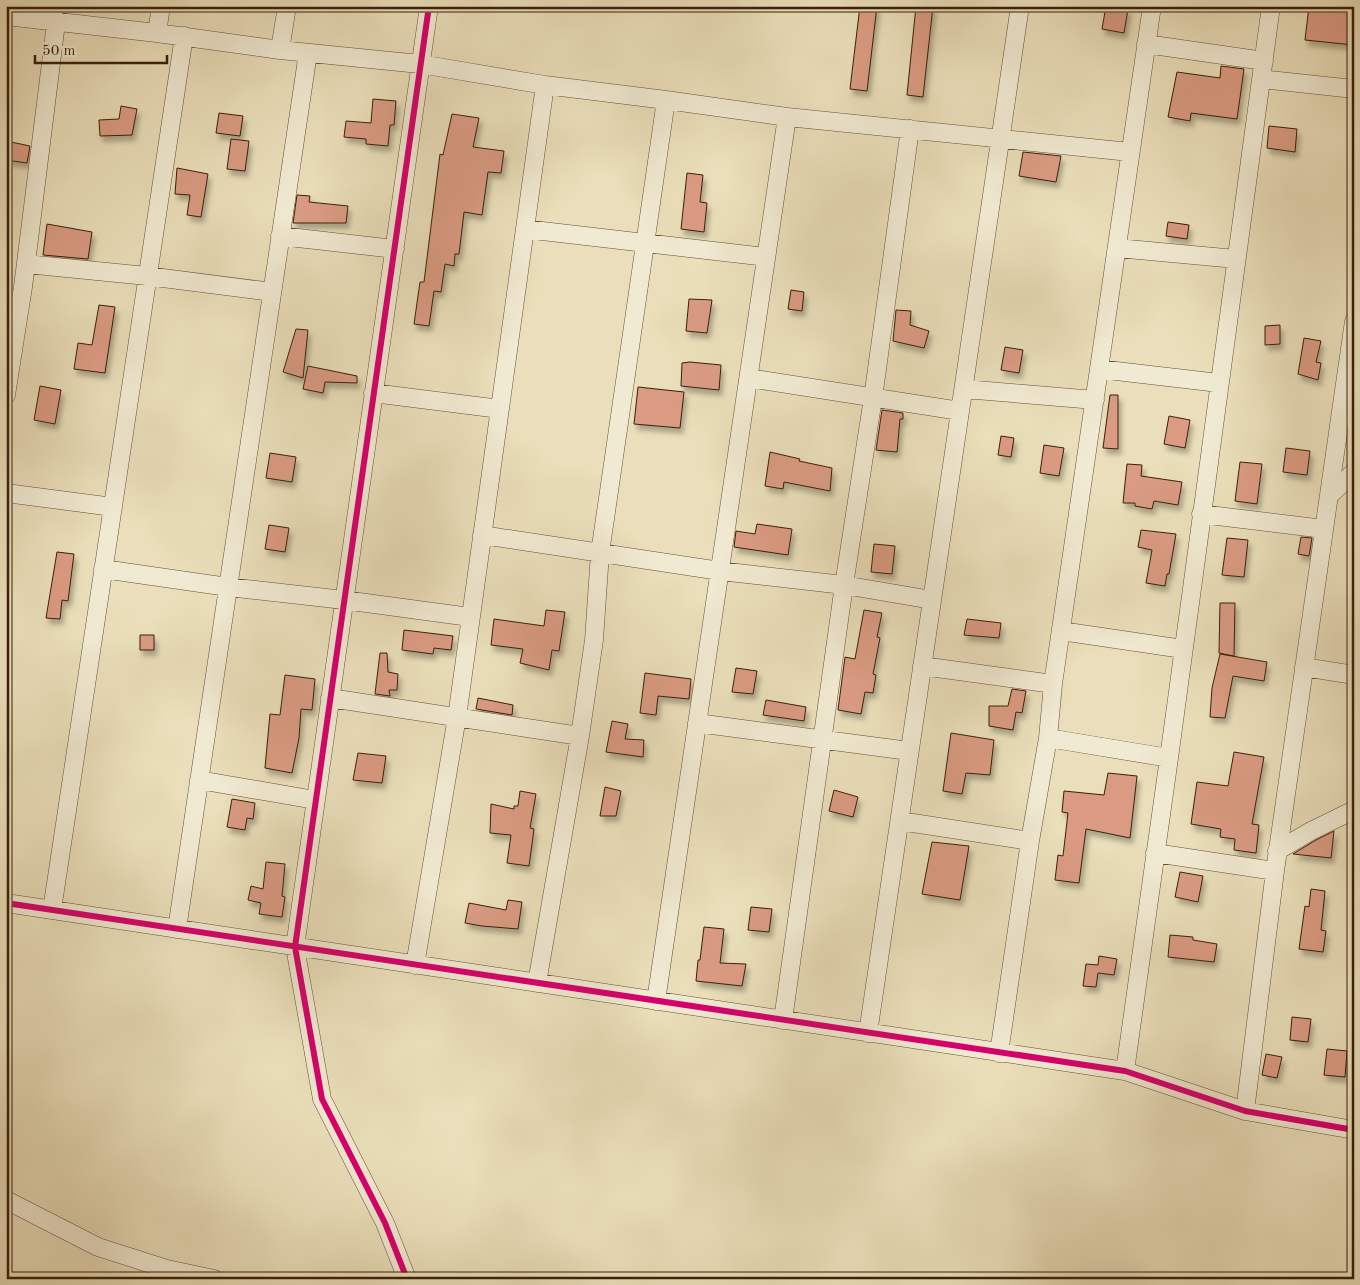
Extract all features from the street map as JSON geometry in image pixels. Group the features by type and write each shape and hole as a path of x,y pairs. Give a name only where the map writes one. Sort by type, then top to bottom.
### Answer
{"street":[{"path":"157,33 161,6"},
{"path":"280,50 287,6"},
{"path":"407,1279 385,1223 322,1099 295,946 429,6"},
{"path":"868,1033 1020,6"},
{"path":"999,1053 1030,842 1048,738 1053,684 1152,6"},
{"path":"1125,1072 1271,6"},
{"path":"7,385 15,286 26,264 53,15"},
{"path":"6,16 53,15 157,33 280,50 420,64 544,85 787,117 1130,152"},
{"path":"52,910 184,36"},
{"path":"1146,44 1264,60"},
{"path":"177,929 308,53"},
{"path":"1261,79 1354,89"},
{"path":"415,965 457,717 544,85"},
{"path":"537,983 580,736 594,640 600,554 666,100"},
{"path":"656,1001 787,117"},
{"path":"783,1020 910,129"},
{"path":"524,229 766,257"},
{"path":"280,236 395,248"},
{"path":"1116,248 1236,259"},
{"path":"26,264 147,276 272,292"},
{"path":"1245,1111 1274,871 1354,321"},
{"path":"1099,369 1219,383"},
{"path":"749,378 960,411"},
{"path":"964,389 1095,400"},
{"path":"374,393 500,410"},
{"path":"1329,496 1354,472"},
{"path":"6,493 113,507"},
{"path":"1201,514 1324,529"},
{"path":"482,534 600,554 844,586 932,600"},
{"path":"103,569 228,588 344,600 470,618"},
{"path":"1061,631 1183,648"},
{"path":"922,666 1053,684"},
{"path":"1304,667 1354,675"},
{"path":"330,698 580,736"},
{"path":"697,723 909,751"},
{"path":"1048,738 1169,758"},
{"path":"199,780 315,800"},
{"path":"1277,851 1354,810"},
{"path":"900,821 1030,842"},
{"path":"1155,853 1274,871"},
{"path":"6,903 1125,1072 1245,1111 1354,1130"},
{"path":"6,1200 98,1246 167,1269 214,1279"}],"building":[{"path":"860,6 877,6 867,91 850,89"},
{"path":"916,6 933,6 923,97 907,95"},
{"path":"1106,6 1128,9 1124,33 1102,29"},
{"path":"1309,6 1354,6 1354,45 1305,40"},
{"path":"1221,66 1244,69 1237,119 1191,113 1190,121 1168,117 1177,72 1220,78"},
{"path":"373,99 396,101 394,125 390,125 388,146 366,144 366,139 344,137 346,121 371,123"},
{"path":"121,106 137,109 132,135 100,136 99,120 119,119"},
{"path":"219,113 243,116 240,136 216,133"},
{"path":"452,114 479,118 473,147 504,151 501,173 488,172 482,215 464,212 459,254 455,254 454,266 445,264 441,292 434,291 429,326 414,324 420,282 424,282 440,154 443,155"},
{"path":"1269,126 1297,129 1295,152 1267,148"},
{"path":"231,139 249,141 245,171 227,169"},
{"path":"6,141 30,146 27,163 6,160"},
{"path":"1023,152 1061,156 1056,182 1019,176"},
{"path":"177,168 208,174 201,217 187,215 190,195 175,194"},
{"path":"687,173 703,175 700,202 707,203 704,232 681,229"},
{"path":"297,195 310,196 309,202 348,206 346,223 293,223"},
{"path":"1168,222 1189,225 1187,239 1166,236"},
{"path":"47,224 92,232 88,259 43,255"},
{"path":"791,290 804,292 802,311 788,309"},
{"path":"689,299 712,300 707,333 686,331"},
{"path":"99,305 115,307 105,373 74,369 78,343 92,345"},
{"path":"896,310 911,311 910,325 929,331 924,348 893,341"},
{"path":"1280,325 1280,344 1265,345 1265,326"},
{"path":"296,329 308,330 303,378 283,372"},
{"path":"1304,338 1321,341 1316,362 1321,363 1318,380 1298,374"},
{"path":"1005,347 1023,350 1019,373 1001,370"},
{"path":"682,363 721,365 719,390 681,386"},
{"path":"308,366 357,376 357,383 325,382 323,393 303,389"},
{"path":"40,386 61,390 55,424 34,420"},
{"path":"638,387 684,392 680,428 634,424"},
{"path":"1110,395 1118,395 1118,449 1103,448"},
{"path":"882,410 903,413 903,419 900,419 897,452 876,450"},
{"path":"1169,416 1190,420 1185,448 1164,444"},
{"path":"1001,436 1014,438 1011,457 998,455"},
{"path":"1044,445 1064,448 1059,476 1040,473"},
{"path":"1286,448 1310,451 1307,475 1283,472"},
{"path":"770,452 832,468 830,491 784,482 783,489 765,486"},
{"path":"270,453 296,457 292,482 266,478"},
{"path":"1240,462 1262,464 1257,504 1235,501"},
{"path":"1127,464 1142,465 1141,476 1182,482 1178,505 1154,501 1152,509 1135,506 1135,503 1123,503"},
{"path":"757,524 792,529 788,555 734,547 736,531 755,534"},
{"path":"269,525 289,528 285,552 265,549"},
{"path":"1141,530 1176,534 1165,586 1146,583 1152,550 1138,547"},
{"path":"1301,537 1312,538 1309,556 1298,554"},
{"path":"1227,538 1248,540 1244,577 1222,575"},
{"path":"874,544 895,546 892,574 871,572"},
{"path":"57,552 74,554 68,601 62,600 60,619 46,618"},
{"path":"1220,603 1235,603 1234,656 1219,653"},
{"path":"546,610 565,612 559,651 552,650 549,670 520,663 523,649 491,645 494,619 544,626"},
{"path":"864,610 882,613 877,637 880,638 873,674 876,675 873,693 865,692 861,714 838,710 845,657 855,659"},
{"path":"967,619 1001,623 999,638 964,635"},
{"path":"404,630 453,636 451,650 434,648 433,654 402,650"},
{"path":"140,635 154,635 154,650 140,650"},
{"path":"380,653 387,653 388,672 398,674 397,690 389,690 390,696 375,694"},
{"path":"1220,654 1267,662 1264,681 1233,676 1225,718 1210,717 1212,688"},
{"path":"736,668 757,671 753,694 732,692"},
{"path":"645,673 691,679 689,699 658,696 656,715 640,713"},
{"path":"285,675 315,679 312,710 301,709 299,738 292,773 265,768 270,714 280,715"},
{"path":"1012,689 1026,691 1022,713 1016,712 1013,730 989,726 989,706 1008,706"},
{"path":"478,698 513,705 512,715 476,709"},
{"path":"766,700 806,707 804,721 763,715"},
{"path":"612,721 628,724 625,739 644,740 643,757 606,752"},
{"path":"951,733 994,740 990,775 966,773 962,794 943,791"},
{"path":"1234,752 1264,757 1252,824 1259,825 1256,853 1234,850 1235,839 1220,837 1221,829 1191,824 1197,782 1228,786"},
{"path":"358,753 386,756 382,783 353,780"},
{"path":"1108,773 1137,776 1130,838 1086,829 1079,883 1055,880 1058,855 1063,856 1068,813 1062,812 1064,791 1104,795"},
{"path":"605,787 621,791 616,816 600,816"},
{"path":"834,790 858,797 853,817 829,811"},
{"path":"520,791 536,794 530,828 534,829 529,866 507,863 511,835 490,833 491,804 514,809 514,806 518,806"},
{"path":"232,799 255,803 253,819 247,818 245,830 227,827"},
{"path":"1334,831 1331,858 1293,854 1316,840"},
{"path":"932,842 969,846 960,900 922,894"},
{"path":"266,862 285,864 282,896 285,897 282,917 259,914 261,903 248,900 251,886 263,889"},
{"path":"1180,872 1203,876 1198,902 1175,897"},
{"path":"1311,889 1325,891 1321,930 1326,931 1323,952 1299,949 1305,906 1309,907"},
{"path":"508,900 522,902 518,929 465,923 469,903 506,910"},
{"path":"751,907 772,909 769,932 748,930"},
{"path":"704,927 724,929 720,963 746,964 742,986 696,981"},
{"path":"1170,935 1193,937 1193,940 1217,944 1214,962 1168,957"},
{"path":"1099,956 1117,959 1114,975 1098,973 1096,987 1083,986 1086,964 1098,965"},
{"path":"1292,1017 1311,1019 1308,1042 1290,1040"},
{"path":"1327,1049 1347,1051 1345,1077 1324,1075"},
{"path":"1266,1054 1282,1057 1277,1078 1262,1075"}],"cycle path":[{"path":"407,1279 385,1223 322,1099 295,947 429,6"},
{"path":"6,903 1125,1071 1245,1111 1354,1130"}]}
